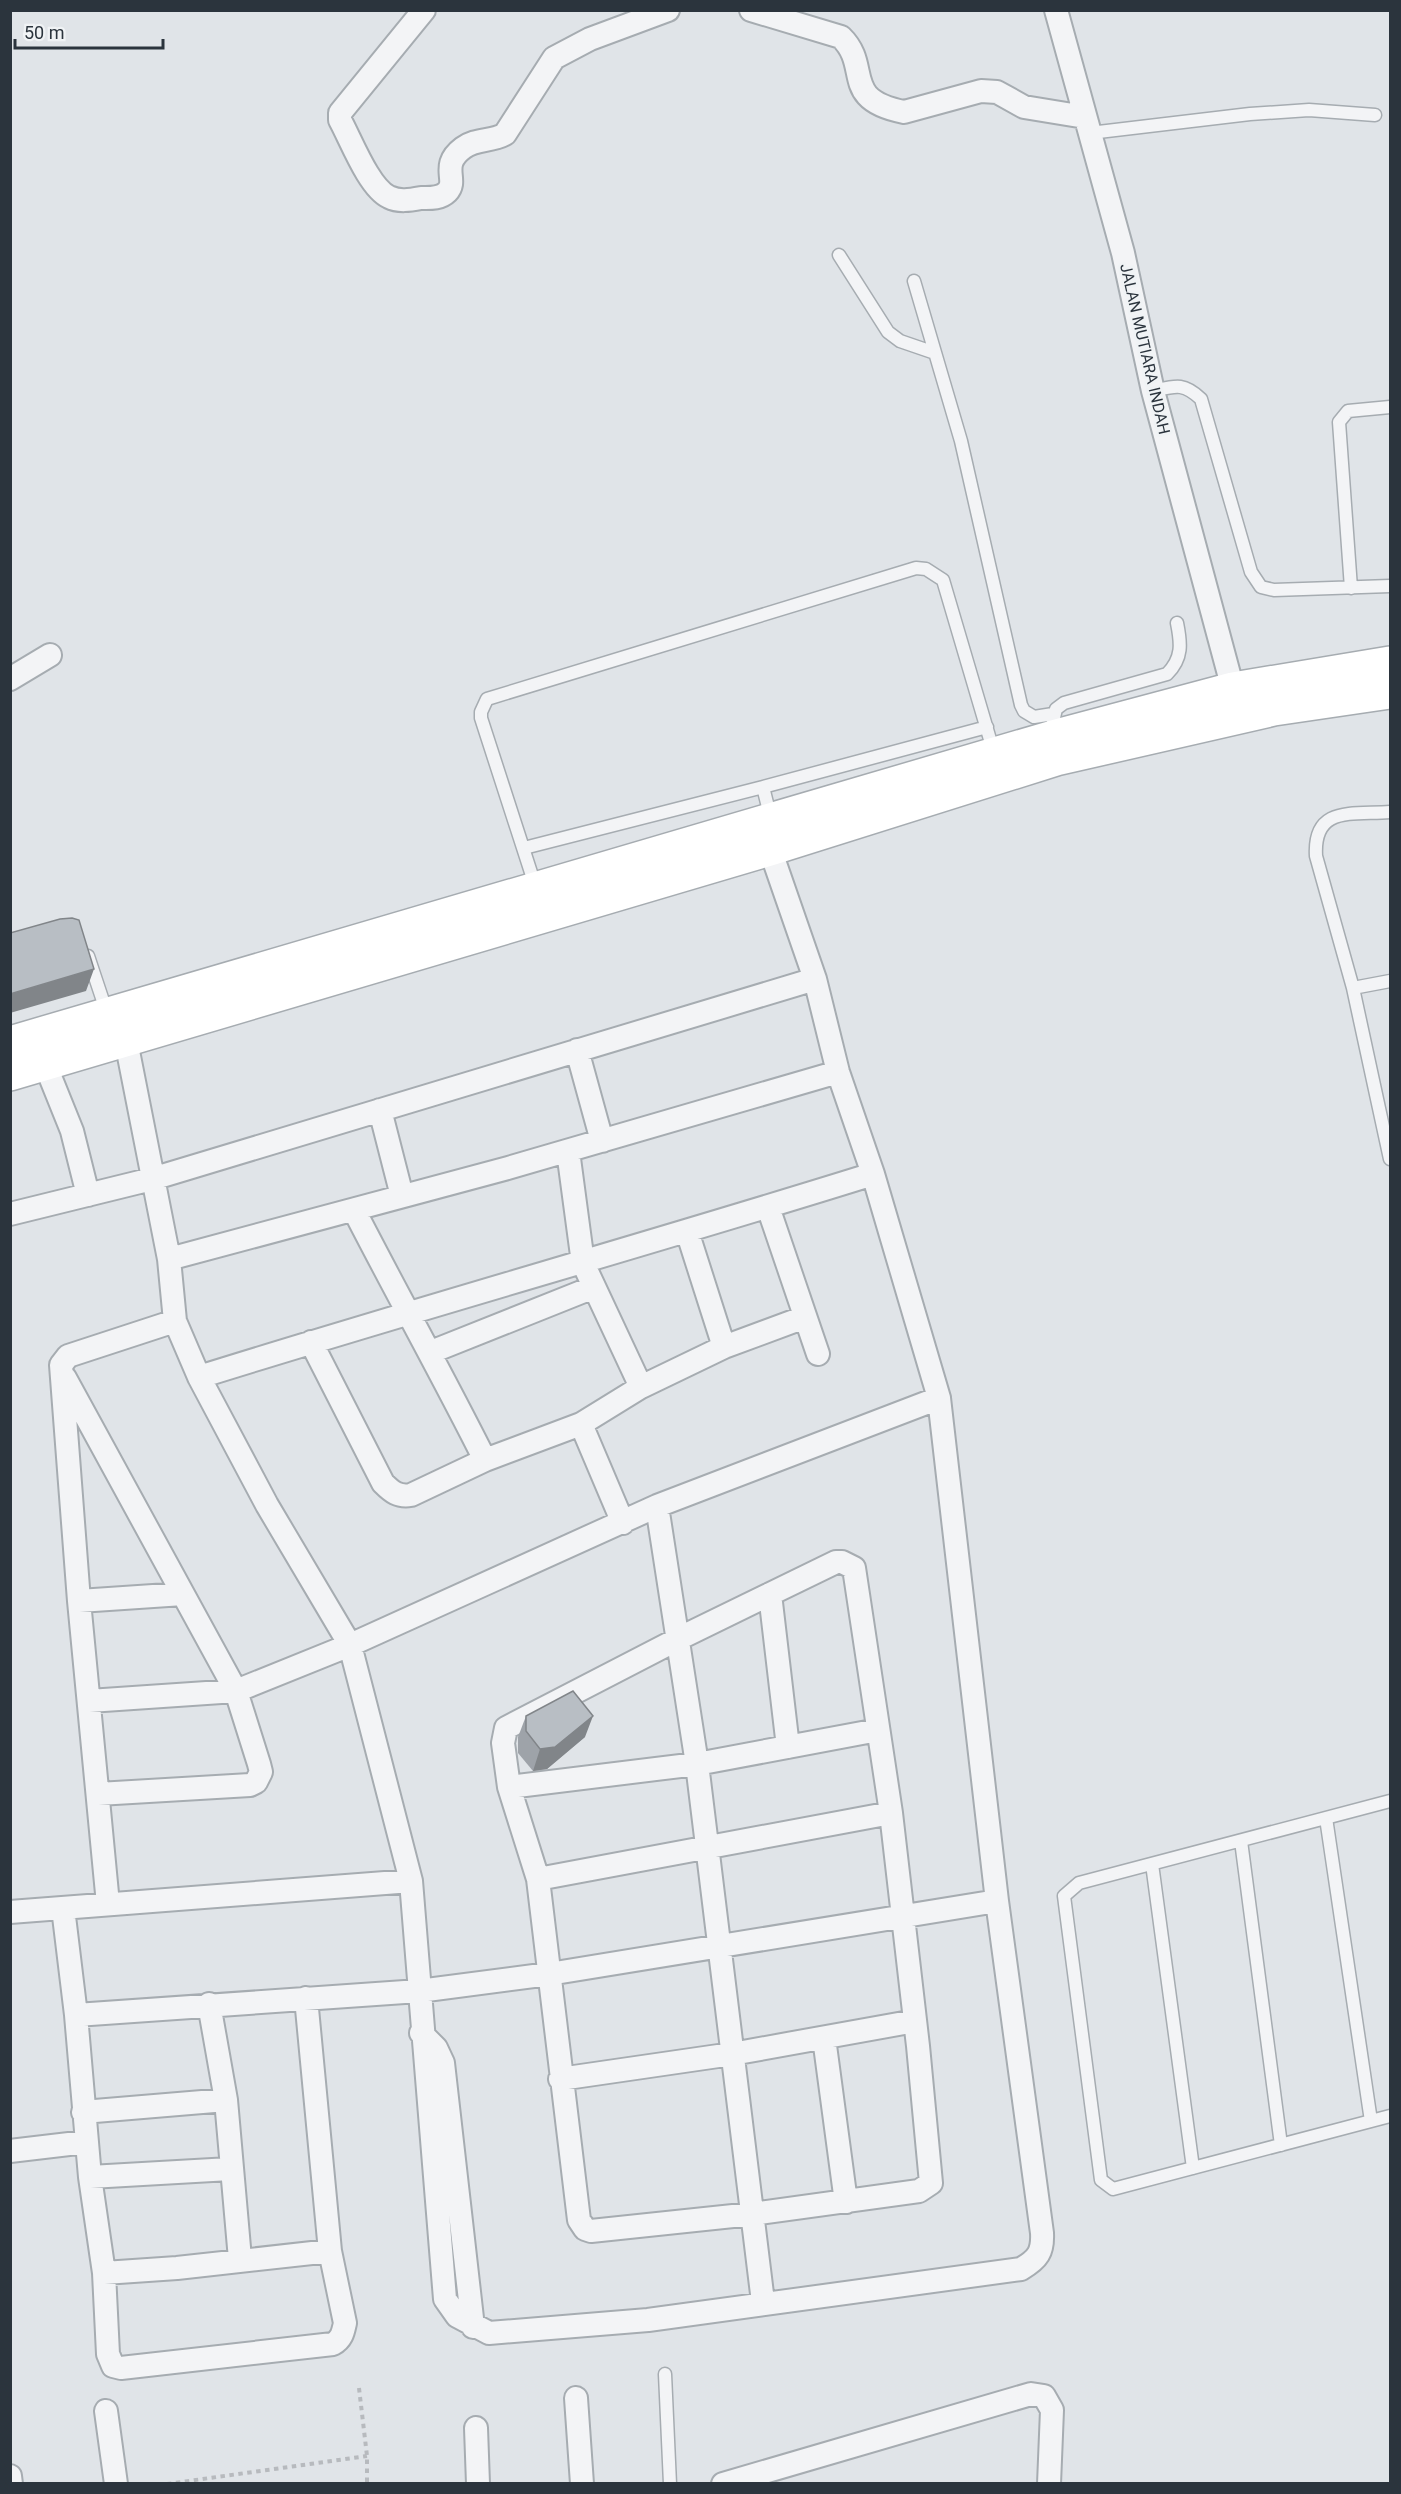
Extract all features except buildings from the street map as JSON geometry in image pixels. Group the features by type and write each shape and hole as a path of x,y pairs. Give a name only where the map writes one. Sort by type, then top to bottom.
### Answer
{"main road":[{"path":"10,1074 126,1041 771,834 1054,737 1233,689 1390,663"},
{"path":"10,1043 536,889 771,834 991,741 1054,737 1390,692"}],"street":[{"path":"424,10 340,113 340,120 377,189 391,199 441,196 448,191 452,182 449,169 451,160 462,149 477,140 500,138 506,134 554,58 590,39 668,10"},
{"path":"751,10 841,38 850,46 861,90 869,98 894,110 904,112 981,92 996,92 1024,107 1088,125"},
{"name":"JALAN MUTIARA INDAH","path":"1056,10 1123,253 1153,391 1233,689"},
{"path":"10,679 50,655"},
{"path":"126,1041 169,1259 174,1321 199,1377 267,1505 350,1645 411,1881 421,2033 445,2299 457,2316 473,2327 489,2333 648,2320 763,2302 1021,2269 1034,2262 1043,2250 997,1901 939,1398 873,1174 838,1072 815,979 771,834"},
{"path":"10,1214 152,1179 815,979"},
{"path":"577,1050 602,1141"},
{"path":"45,1064 72,1131 88,1195"},
{"path":"169,1259 568,1151 838,1072"},
{"path":"380,1110 402,1196"},
{"path":"568,1151 583,1263 641,1387"},
{"path":"199,1377 407,1312 768,1208 873,1174"},
{"path":"768,1208 818,1353"},
{"path":"354,1210 407,1312 431,1352 485,1460"},
{"path":"687,1231 724,1347"},
{"path":"431,1352 594,1287"},
{"path":"311,1342 383,1483 392,1492 402,1497 411,1495 485,1460 581,1424 641,1387 724,1347 805,1317"},
{"path":"108,1904 61,1372 64,1359 68,1356 174,1321"},
{"path":"61,1372 237,1691 261,1772 256,1782 250,1785 98,1794"},
{"path":"89,1701 237,1691 350,1645 657,1506 939,1398"},
{"path":"581,1424 623,1523"},
{"path":"657,1506 680,1638 697,1764 763,2302"},
{"path":"836,1562 850,1564 854,1568 891,1813 915,2020 931,2183 919,2191 752,2214 591,2231 585,2229 579,2220 560,2079 538,1879 509,1787 503,1743 506,1728 680,1638 836,1562"},
{"path":"80,1602 183,1594"},
{"path":"770,1594 788,1747"},
{"path":"509,1787 697,1764 878,1730"},
{"path":"538,1879 891,1813"},
{"path":"10,1912 411,1881"},
{"path":"76,2015 419,1991 549,1974 997,1901"},
{"path":"63,1908 76,2015 86,2142 104,2273 108,2354 113,2366 121,2368 333,2344 339,2341 345,2323 330,2251 306,1998"},
{"path":"209,2004 226,2100 240,2259"},
{"path":"560,2079 732,2054 915,2020"},
{"path":"824,2038 846,2202"},
{"path":"83,2112 226,2100"},
{"path":"10,2151 86,2142"},
{"path":"90,2177 231,2169"},
{"path":"104,2273 177,2268 240,2259 330,2251"},
{"path":"723,2484 759,2479 1031,2394 1044,2397 1052,2410 1048,2484"},
{"path":"576,2398 582,2484"},
{"path":"106,2411 116,2484"},
{"path":"476,2428 478,2484"},
{"path":"10,2476 11,2484"}],"lane":[{"path":"1088,125 1309,110 1375,115"},
{"path":"840,255 888,332 900,341 935,353"},
{"path":"914,281 961,441 1021,705 1028,715 1054,737 1064,703 1167,674 1178,661 1181,651 1178,623"},
{"path":"1153,391 1177,386 1190,388 1201,399 1251,572 1258,585 1274,590 1390,586"},
{"path":"1351,588 1339,422 1348,411 1390,407"},
{"path":"524,848 763,788 991,741 944,580 926,569 916,568 487,699 481,712 481,718 536,889"},
{"path":"763,788 771,834"},
{"path":"1390,812 1331,817 1323,822 1316,842 1316,856 1353,988 1390,1159"},
{"path":"82,938 108,1014"},
{"path":"1353,988 1390,981"},
{"path":"1390,1801 1079,1882 1064,1896 1101,2180 1113,2189 1390,2116"},
{"path":"1326,1818 1371,2121"},
{"path":"1241,1840 1281,2145"},
{"path":"1152,1864 1193,2168"},
{"path":"664,2374 670,2484"}],"path":[{"path":"359,2388 367,2456 367,2484"},
{"path":"168,2484 367,2456"}]}
